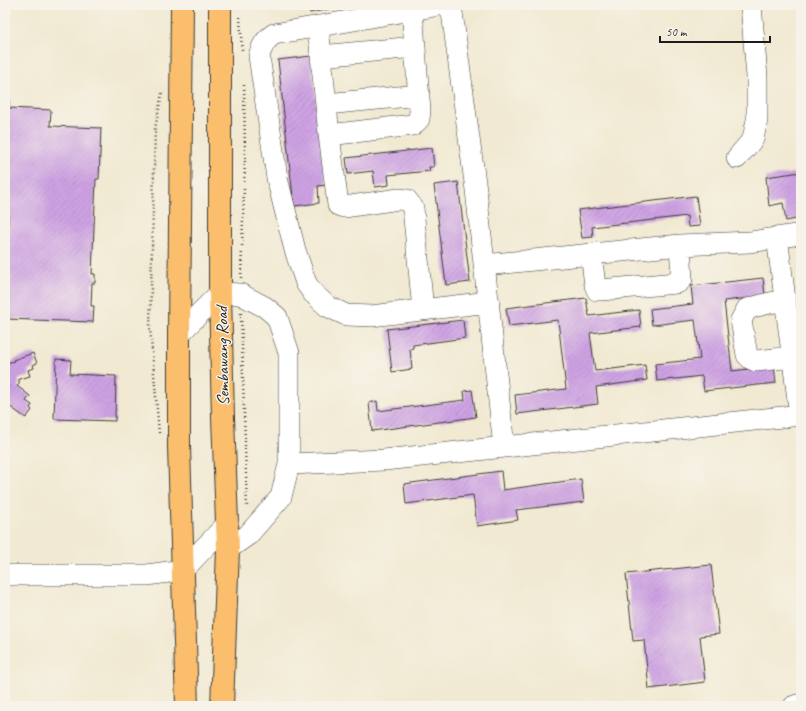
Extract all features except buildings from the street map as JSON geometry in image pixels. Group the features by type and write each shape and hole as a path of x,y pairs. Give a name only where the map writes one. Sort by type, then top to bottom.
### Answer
{"main road":[{"path":"182,5 179,447 187,706"},
{"name":"Sembawang Road","path":"220,5 230,294 223,418 228,549 222,706"}],"street":[{"path":"440,5 274,34 268,38 262,46 259,56 277,178 295,250 306,283 313,293 327,306 346,315 371,316 489,302"},
{"path":"451,5 485,265 504,447"},
{"path":"737,158 753,139 757,120 757,77 751,5"},
{"path":"329,135 413,125 419,119 420,111 416,47 412,10"},
{"path":"318,26 338,205 344,207 399,199 407,200 412,208 424,310"},
{"path":"321,56 416,47"},
{"path":"326,104 419,95"},
{"path":"485,265 680,245 750,242 801,234"},
{"path":"289,464 384,460 800,415 777,237"},
{"path":"591,254 597,290 668,284 679,282 682,279 680,245"},
{"path":"179,334 230,294 265,306 277,317 289,353 289,464 281,497 248,535 228,549"},
{"path":"785,300 747,309 741,320 747,355 751,359 756,361 793,358"},
{"path":"5,574 147,575 183,570 228,523"},
{"path":"794,706 801,704"}],"path":[{"path":"239,15 242,53"},
{"path":"244,84 245,159 230,294 248,535"},
{"path":"160,438 150,327 155,129 162,92"}]}
